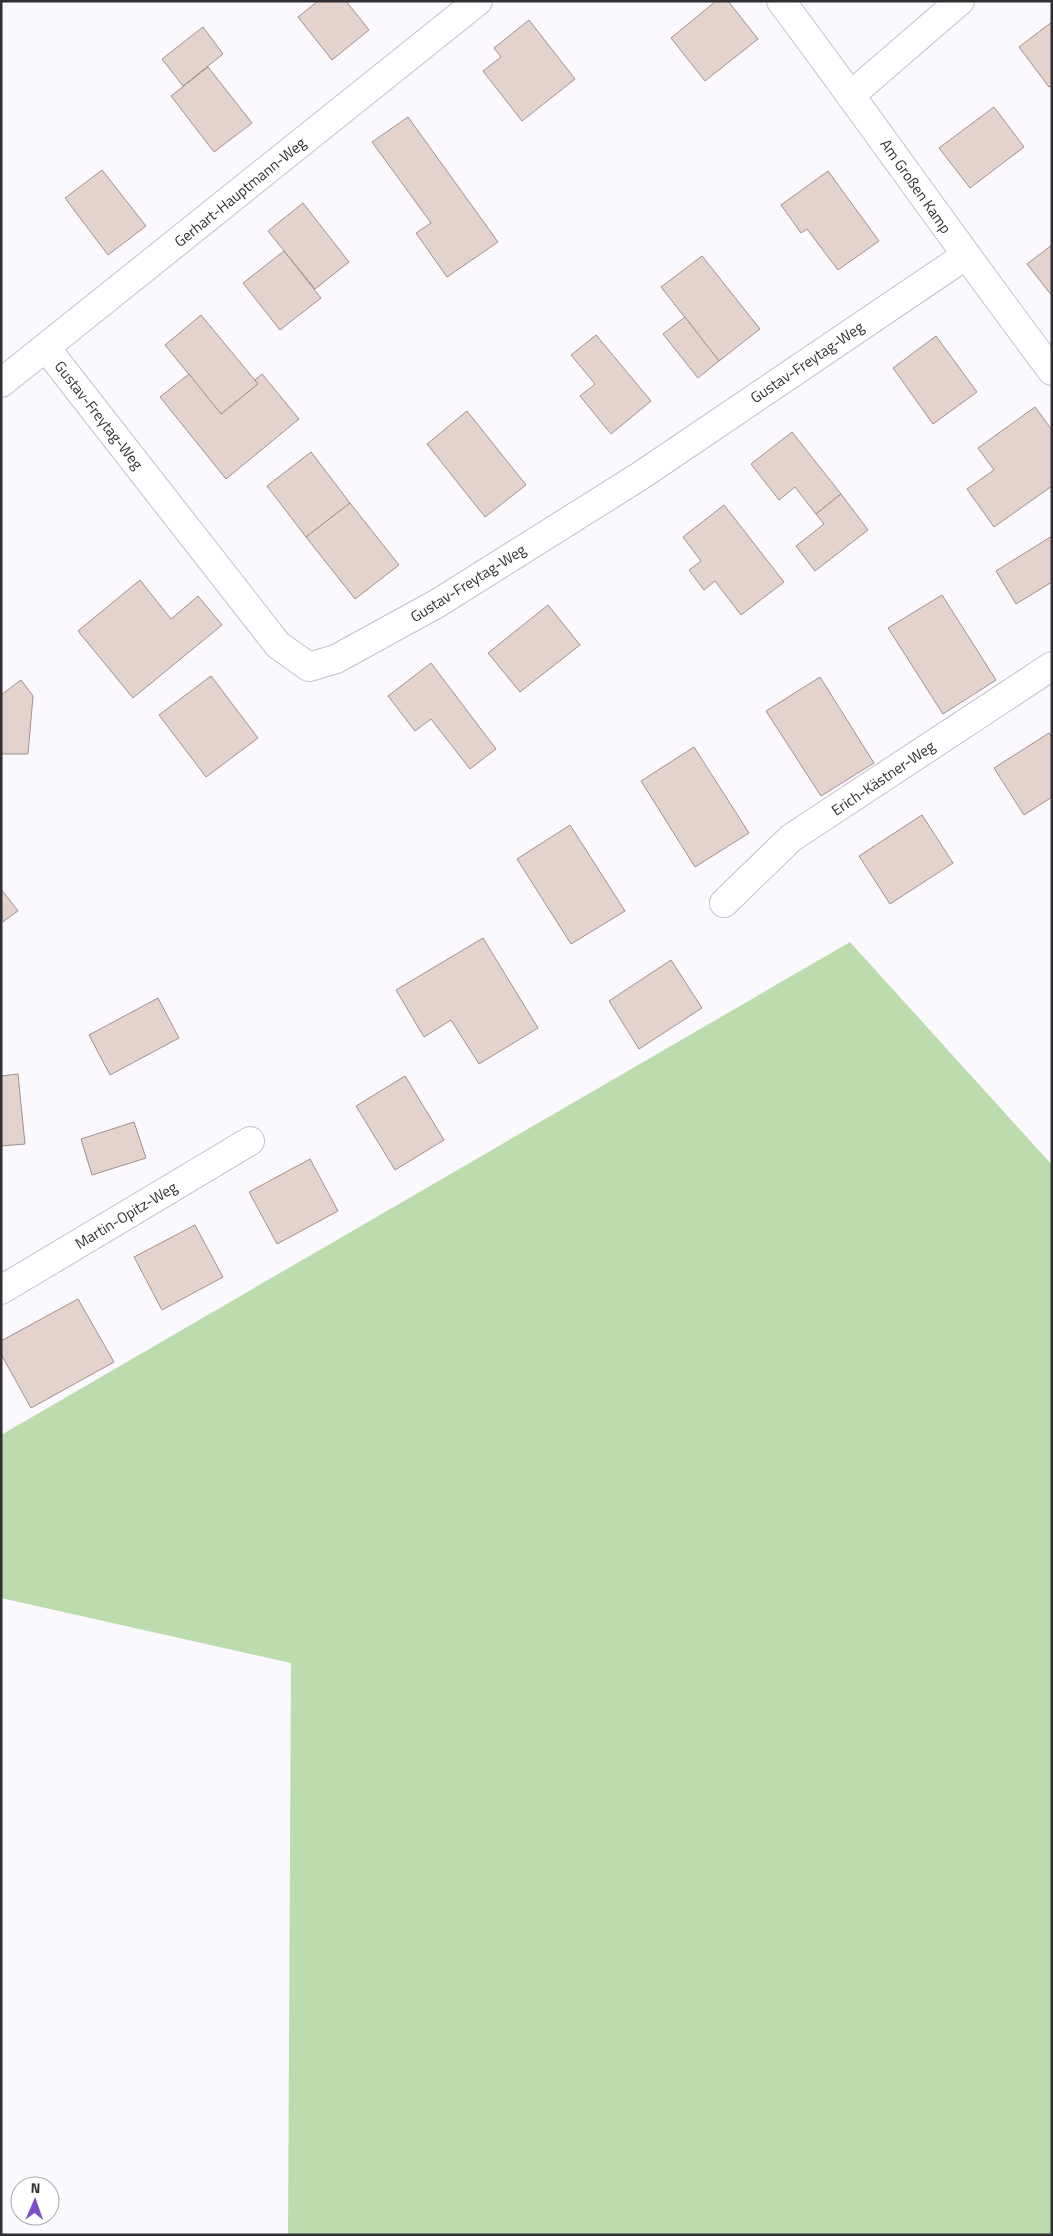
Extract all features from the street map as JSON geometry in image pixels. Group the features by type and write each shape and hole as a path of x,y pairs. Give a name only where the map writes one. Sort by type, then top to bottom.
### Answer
{"street":[{"name":"Gerhart-Hauptmann-Weg","path":"1,383 478,1"},
{"name":"Am Großen Kamp","path":"781,1 851,95 965,256 1052,371"},
{"path":"851,95 960,1"},
{"name":"Gustav-Freytag-Weg","path":"46,348 278,645 308,667 336,659 369,642 463,587 640,476 965,256"},
{"name":"Erich-Kästner-Weg","path":"724,903 791,838 1052,666"},
{"name":"Martin-Opitz-Weg","path":"1,1290 250,1141"}],"green space":[{"path":"850,942 1052,1165 1052,2235 288,2235 291,1663 1,1598 1,1435"}],"building":[{"path":"318,1 346,1 369,30 332,60 298,17"},
{"path":"716,1 728,1 758,39 705,81 671,38"},
{"path":"529,20 575,79 522,121 483,71 501,57 494,48"},
{"path":"1052,22 1052,85 1049,87 1019,47"},
{"path":"203,27 223,54 183,86 162,59"},
{"path":"208,67 252,123 214,152 171,96"},
{"path":"994,107 1024,147 970,188 939,148"},
{"path":"408,117 498,242 447,277 416,233 431,223 372,142"},
{"path":"102,170 146,226 108,255 65,198"},
{"path":"828,171 879,241 838,270 807,229 801,233 781,205"},
{"path":"303,203 349,262 315,289 268,231"},
{"path":"1052,245 1052,296 1027,264"},
{"path":"284,251 321,298 280,330 243,283"},
{"path":"702,256 760,329 719,361 661,287"},
{"path":"201,315 258,384 221,414 165,345"},
{"path":"685,317 719,361 698,378 663,334"},
{"path":"596,335 651,401 611,434 580,396 595,384 571,355"},
{"path":"936,336 977,392 933,424 893,368"},
{"path":"189,374 221,414 258,384 255,380 262,374 299,419 226,479 160,397"},
{"path":"1035,407 1052,430 1052,486 994,527 967,489 994,470 978,448"},
{"path":"467,411 526,485 485,517 427,444"},
{"path":"792,432 841,494 816,514 795,487 779,500 751,464"},
{"path":"311,452 350,503 306,537 267,486"},
{"path":"841,494 868,530 815,571 796,546 824,524 816,514"},
{"path":"350,503 399,565 355,599 306,537"},
{"path":"724,505 784,582 741,615 715,581 704,590 689,570 701,561 683,537"},
{"path":"1052,536 1052,582 1016,604 996,571"},
{"path":"140,580 171,619 198,596 222,625 133,698 78,631"},
{"path":"942,595 996,680 943,714 888,628"},
{"path":"548,605 580,645 520,692 488,653"},
{"path":"431,663 496,749 470,769 431,719 415,731 388,696"},
{"path":"211,676 258,738 206,777 159,715"},
{"path":"820,677 874,763 821,796 766,711"},
{"path":"21,680 33,696 28,754 1,754 1,695"},
{"path":"1049,733 1052,737 1052,797 1024,815 994,768"},
{"path":"694,747 749,833 695,867 641,781"},
{"path":"922,815 953,863 890,904 859,856"},
{"path":"570,825 625,911 571,944 517,859"},
{"path":"1,889 18,911 1,923"},
{"path":"483,938 538,1028 479,1064 451,1020 424,1037 396,990"},
{"path":"671,960 702,1008 639,1049 609,1001"},
{"path":"158,998 179,1038 110,1075 89,1035"},
{"path":"18,1074 25,1144 1,1146 1,1076"},
{"path":"405,1076 444,1140 395,1170 356,1106"},
{"path":"134,1122 146,1158 92,1175 81,1139"},
{"path":"310,1159 338,1211 277,1244 249,1192"},
{"path":"195,1225 223,1277 162,1310 134,1257"},
{"path":"78,1299 114,1362 31,1408 1,1354 1,1341"}]}
